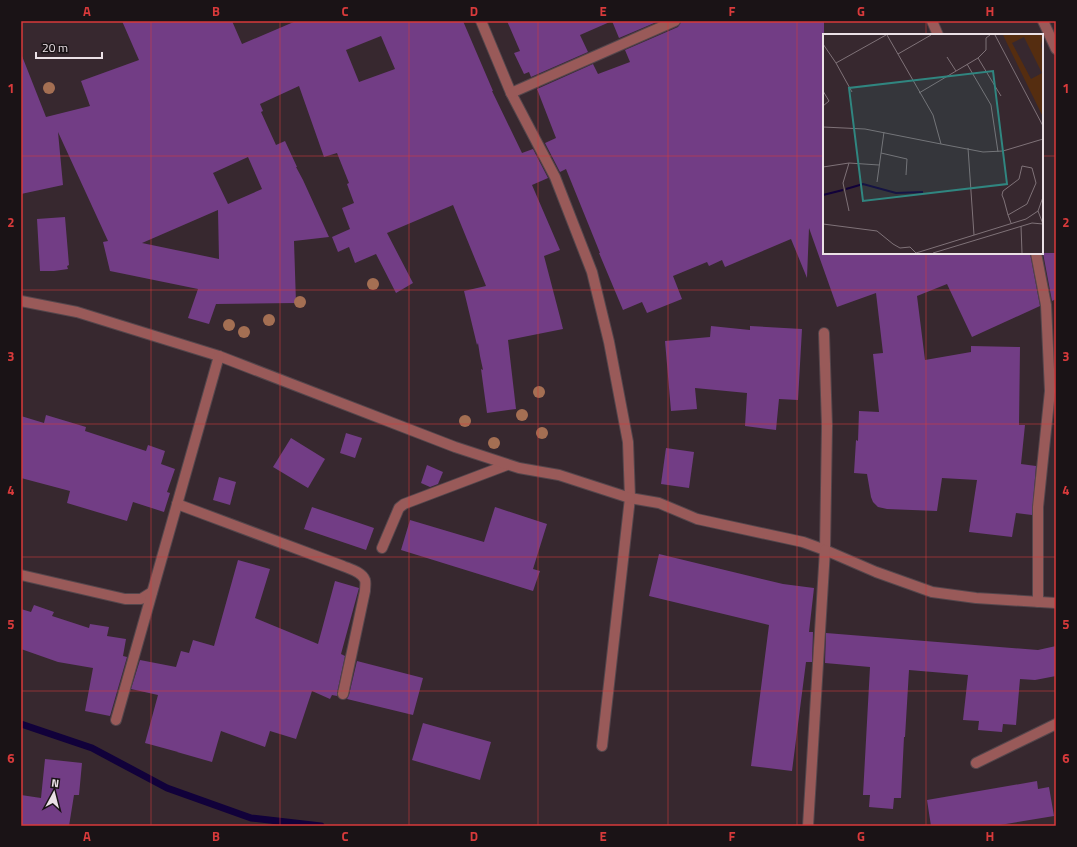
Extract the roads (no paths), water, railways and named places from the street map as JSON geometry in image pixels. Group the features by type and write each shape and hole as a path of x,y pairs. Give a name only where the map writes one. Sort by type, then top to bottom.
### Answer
{"street":[{"path":"481,21 511,94 555,177 592,272 609,342 628,442 630,498 602,746"},
{"path":"511,94 675,21"},
{"path":"932,21 938,34"},
{"path":"1044,21 1056,49"},
{"path":"1036,254 1046,305 1050,391 1038,507 1038,602"},
{"path":"21,301 77,312 219,356 455,447 507,465 559,475 630,498 659,503 697,519 804,542 876,572 932,592 976,598 1056,603"},
{"path":"808,826 825,550 827,426 824,333"},
{"path":"116,720 219,356"},
{"path":"382,548 399,508 404,504 507,465"},
{"path":"177,504 356,571 362,576 365,581 365,590 343,694"},
{"path":"21,575 125,599 141,599 152,592"},
{"path":"976,763 1056,724"}],"waterway":[{"path":"21,724 92,748 167,788 251,818 321,826"}]}
